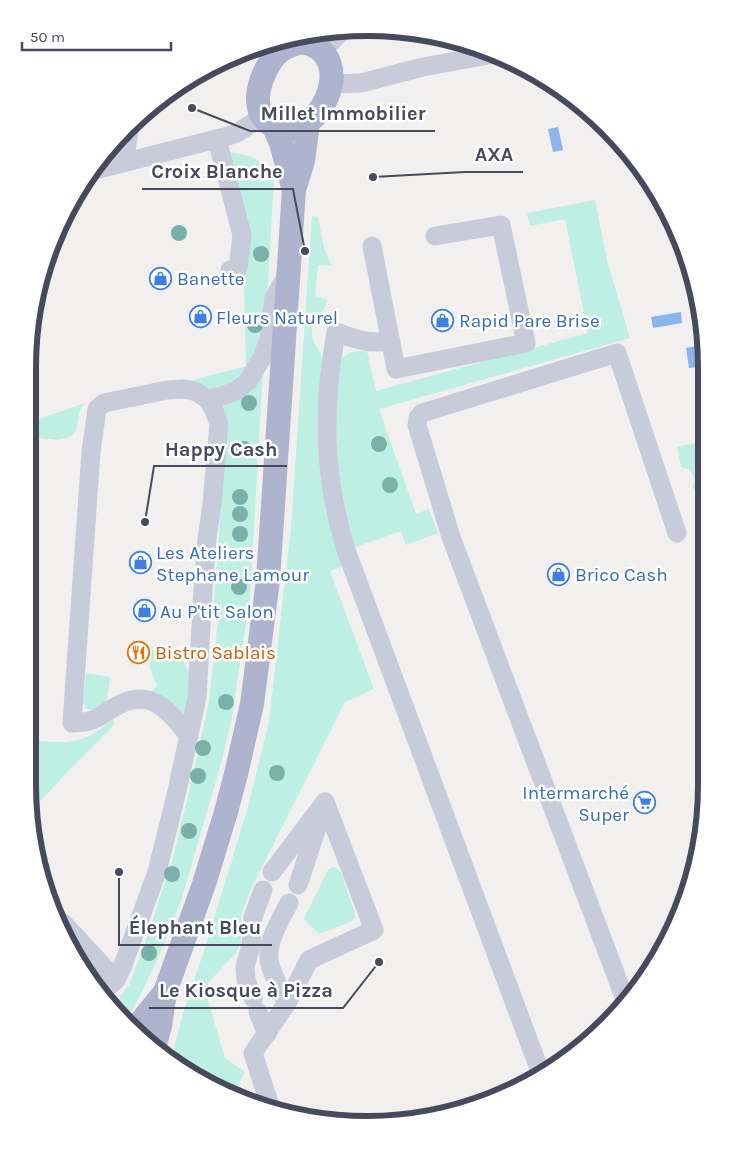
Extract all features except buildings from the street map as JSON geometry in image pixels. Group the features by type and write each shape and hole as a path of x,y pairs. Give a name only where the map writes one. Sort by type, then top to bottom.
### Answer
{"main road":[{"path":"268,122 287,129 298,128 308,123 321,109 331,84 332,72 328,60 307,43"},
{"path":"289,46 280,51 270,52 258,94 258,104 287,161 294,190"},
{"path":"156,1040 165,992 202,892 224,820 252,704 268,580 294,190 303,161 308,123"},
{"path":"139,1024 165,992"}],"street":[{"path":"331,84 361,83 423,67 480,56"},
{"path":"104,167 217,139 268,122"},
{"path":"124,162 128,138"},
{"path":"217,139 242,236 238,268 230,270"},
{"path":"372,246 396,368 526,343 501,225 435,236"},
{"path":"207,399 236,391 248,381 262,358 269,339 274,298 288,273"},
{"path":"391,341 375,343 336,332 328,388 326,444 332,498 346,550 538,1067"},
{"path":"623,994 451,537 417,425 418,418 422,413 617,353 676,534"},
{"path":"74,939 109,986 123,965 157,872 189,736 197,697 206,547 219,424 214,410 207,399 197,392 176,388 104,403 97,409 91,452 72,729 95,721 125,702 135,699 146,699 168,711 189,736"},
{"path":"272,872 325,802"},
{"path":"298,885 325,802"},
{"path":"268,1100 253,1053 287,1003 310,960 374,930 325,802"},
{"path":"263,890 253,917 251,945 245,967 246,980 267,1034"},
{"path":"269,960 271,942 289,903"},
{"path":"251,945 269,960 287,1003"}],"green space":[{"path":"229,152 255,159 274,178 250,597 232,717 222,760 181,901 161,951 129,1015 117,1001 129,985 172,861 209,701 219,610 214,603 227,421 189,381 246,366 244,290 247,237"},
{"path":"595,200 607,260 630,338 379,409 416,514 429,509 438,533 406,545 401,531 353,548 340,497 335,417 340,361 349,353 367,351 376,391 588,333 565,219 530,226 527,213"},
{"path":"312,216 318,217 324,248 332,266 318,265 315,297 327,299 312,332 313,339 321,356 322,366 317,417 320,475 327,511 344,566 330,571 374,689 345,702 249,893 241,917 241,942 236,953 204,987 225,1058 245,1072 234,1088 183,1060 173,1052 183,1013 248,807 269,721 291,528"},
{"path":"85,403 80,410 76,430 72,436 59,440 36,438 36,420"},
{"path":"698,442 698,493 693,488 695,480 690,470 681,467 677,447"},
{"path":"152,650 172,654 180,659 189,671 189,695 186,711 183,714 151,692 157,686 150,668"},
{"path":"86,673 110,677 107,701 93,710 86,709 83,702"},
{"path":"113,719 115,724 37,805 36,741 73,741 92,735"},
{"path":"333,867 337,868 341,873 355,918 350,922 319,934 304,919 328,870"}],"water":[{"path":"558,127 563,150 553,152 548,129"},
{"path":"681,312 682,323 653,328 651,317"},
{"path":"697,346 698,367 689,368 686,348"}],"place":[{"name":"Millet Immobilier","path":"192,108"},
{"name":"AXA","path":"373,177"},
{"name":"Croix Blanche","path":"305,251"},
{"name":"Banette","path":"161,278"},
{"name":"Fleurs Naturel","path":"200,317"},
{"name":"Rapid Pare Brise","path":"443,320"},
{"name":"Happy Cash","path":"145,522"},
{"name":"Les Ateliers Stephane Lamour","path":"140,563"},
{"name":"Brico Cash","path":"559,574"},
{"name":"Au P'tit Salon","path":"144,611"},
{"name":"Bistro Sablais","path":"139,652"},
{"name":"Intermarché Super","path":"645,803"},
{"name":"Élephant Bleu","path":"119,872"},
{"name":"Le Kiosque à Pizza","path":"379,962"}]}
